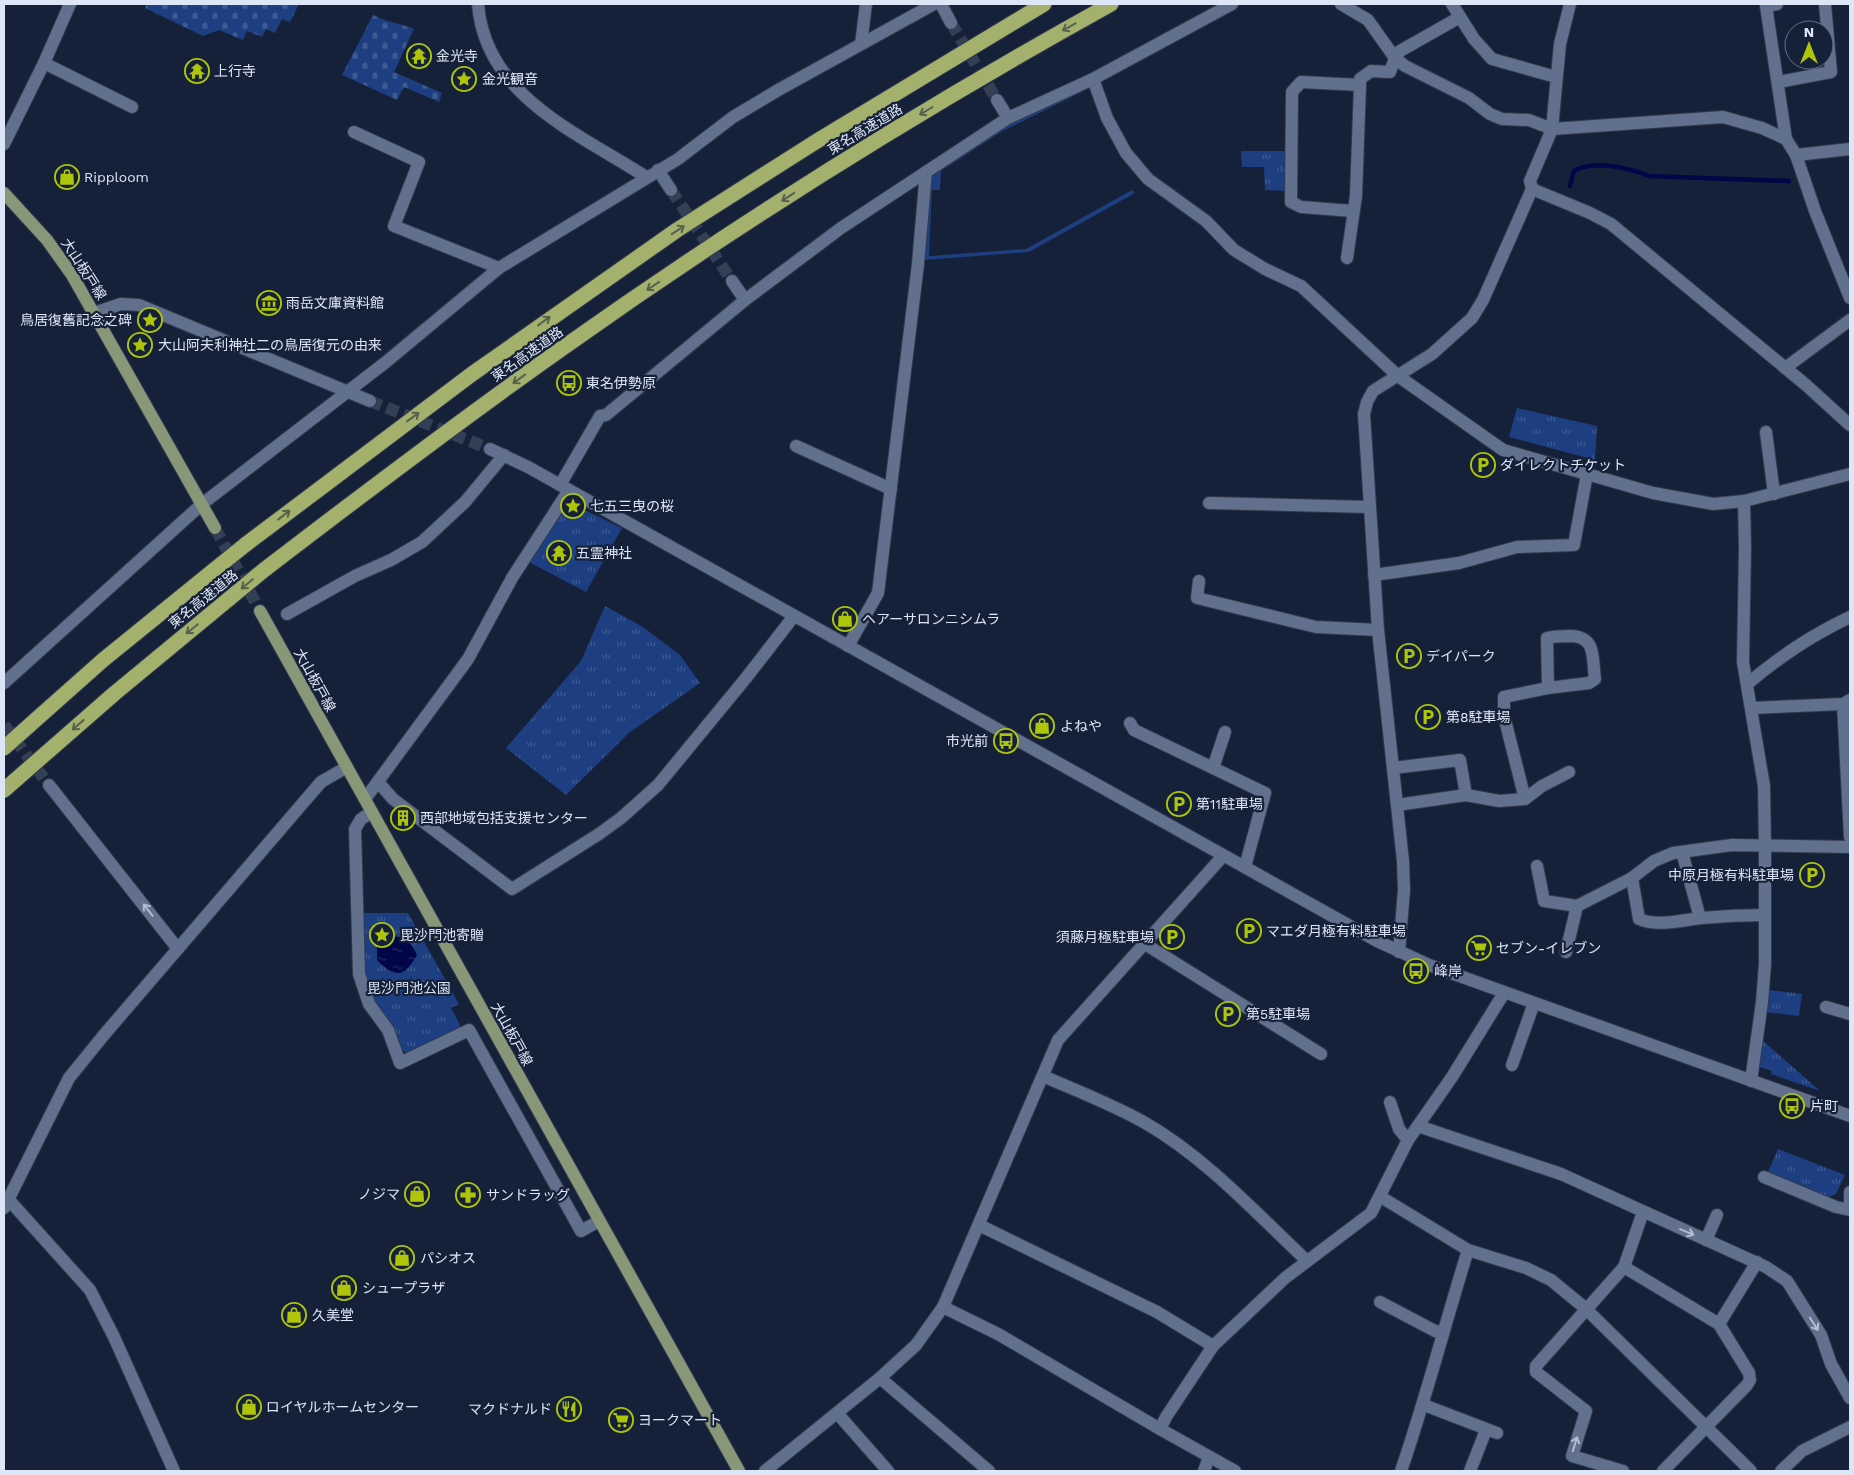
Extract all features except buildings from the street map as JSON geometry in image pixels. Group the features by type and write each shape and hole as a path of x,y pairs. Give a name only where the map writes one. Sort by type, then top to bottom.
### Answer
{"highway":[{"name":"東名高速道路","path":"4,748 103,660 245,545 472,374 669,235 817,141 1044,4"},
{"name":"東名高速道路","path":"4,790 115,693 264,570 478,408 695,257 833,168 968,85 1111,4"}],"main road":[{"name":"大山板戸線","path":"4,193 47,240 94,313 215,528"},
{"name":"大山板戸線","path":"260,611 739,1471"}],"street":[{"path":"4,144 44,64 70,4"},
{"path":"478,4 482,35 494,58 519,91 550,119 646,177"},
{"path":"861,44 866,4"},
{"path":"911,4 929,6"},
{"path":"941,4 952,23"},
{"path":"365,800 468,658 564,487 600,416 606,415 745,300 841,228 1008,118 1093,79 1232,4"},
{"path":"1341,4 1368,20 1395,58 1405,66 1469,98 1490,114 1502,119 1529,120 1552,129 1723,117 1762,128 1786,139"},
{"path":"1452,4 1474,39 1492,59 1556,77"},
{"path":"1399,952 1404,890 1378,630 1364,414 1367,402 1373,391 1447,342 1475,313 1532,189 1530,181 1552,129 1560,44 1570,4"},
{"path":"1778,82 1831,72 1825,4"},
{"path":"4,683 202,504 386,362 499,268 678,159 733,118 929,6"},
{"path":"1767,6 1786,139 1796,155 1815,211 1850,298"},
{"path":"1347,258 1354,211 1360,79 1372,71 1390,72 1395,58 1400,51 1460,17"},
{"path":"44,64 132,107"},
{"path":"1093,79 1114,132 1126,153 1148,179 1206,222 1234,250 1265,269 1301,286 1398,376 1503,450 1653,493 1701,503 1744,501 1850,474"},
{"path":"1354,211 1301,207 1292,202 1292,92 1301,82 1360,85"},
{"path":"997,100 1008,118"},
{"path":"354,132 419,162 394,226 499,268"},
{"path":"1796,155 1850,149"},
{"path":"658,170 672,190"},
{"path":"848,646 878,593 918,264 926,172"},
{"path":"1532,189 1590,213 1611,224 1785,368 1850,425"},
{"path":"732,281 745,300"},
{"path":"94,313 121,304 139,305 370,401"},
{"path":"1785,368 1850,320"},
{"path":"1766,432 1774,494"},
{"path":"796,446 891,489"},
{"path":"490,449 564,487 1223,856 1399,952 1534,1003 1850,1116"},
{"path":"287,614 355,576 391,560 422,542 465,502 504,455"},
{"path":"1374,575 1459,563 1517,547 1574,545 1587,474"},
{"path":"1744,501 1743,662 1764,786 1765,846 1762,1002 1751,1081"},
{"path":"1216,507 1370,507"},
{"path":"1199,581 1197,598 1316,628 1378,630"},
{"path":"378,782 393,799 512,889 606,829 658,786 794,616"},
{"path":"1747,684 1778,657 1814,634 1850,617"},
{"path":"1525,799 1504,716 1504,697 1548,688 1589,683 1595,679 1590,644 1586,639 1580,636 1547,638 1548,688"},
{"path":"1751,708 1846,702 1850,837"},
{"path":"1130,723 1134,730 1266,793 1245,868"},
{"path":"1213,768 1226,732"},
{"path":"1392,768 1460,760 1466,794"},
{"path":"174,1471 114,1337 90,1290 6,1204 70,1078 321,782 347,767"},
{"path":"1397,805 1466,794 1500,801 1525,799 1542,786 1569,772"},
{"path":"49,786 178,949"},
{"path":"372,812 361,819 355,829 359,974 369,1004 388,1030 400,1063 469,1030 581,1231 599,1221"},
{"path":"1537,866 1544,901 1577,906 1632,878 1654,861 1682,852 1721,845 1850,847"},
{"path":"1682,852 1700,918"},
{"path":"765,1471 880,1378 916,1345 943,1307 1058,1040 1223,856"},
{"path":"1632,878 1639,919 1668,923 1700,918 1765,915"},
{"path":"1566,952 1577,906"},
{"path":"1145,944 1321,1054"},
{"path":"1160,1429 1213,1346 1285,1278 1371,1213 1381,1196 1397,1158 1452,1077 1504,992"},
{"path":"1512,1066 1534,1003"},
{"path":"1826,1007 1850,1014"},
{"path":"1043,1076 1147,1124 1178,1145 1236,1194 1307,1261"},
{"path":"1390,1102 1399,1129 1408,1140"},
{"path":"1418,1126 1561,1174 1758,1262 1787,1281 1821,1335 1832,1364 1850,1398"},
{"path":"1764,1177 1836,1207 1850,1210"},
{"path":"1850,1192 1850,1203"},
{"path":"1381,1196 1468,1250 1539,1273 1551,1280 1585,1308 1751,1471"},
{"path":"1623,1471 1572,1456 1586,1411 1536,1372 1536,1366 1585,1308 1624,1267 1643,1212"},
{"path":"1706,1240 1717,1215"},
{"path":"979,1225 1157,1312 1213,1346"},
{"path":"1401,1471 1424,1405 1442,1332 1468,1250"},
{"path":"1719,1324 1758,1262"},
{"path":"1624,1267 1719,1324 1749,1373 1750,1380 1663,1471"},
{"path":"1380,1302 1435,1331 1442,1332"},
{"path":"943,1307 998,1334 1160,1429 1236,1471"},
{"path":"880,1378 989,1471"},
{"path":"1424,1405 1491,1432 1470,1471"},
{"path":"837,1413 888,1471"},
{"path":"1780,1471 1802,1451 1850,1427"},
{"path":"1204,1471 1209,1457"}],"green space":[{"path":"147,4 299,4 290,22 282,19 275,33 266,29 262,37 247,31 243,40 219,30 203,36 145,8"},
{"path":"373,15 414,29 394,72 442,93 439,102 404,87 397,100 342,75"},
{"path":"1076,91 1082,92 1001,132 941,171 940,190 932,190 929,256 1026,249 1132,190 1135,193 1029,252 924,260 929,175 999,129"},
{"path":"1241,151 1286,151 1286,191 1265,190 1264,167 1242,167"},
{"path":"1517,408 1597,426 1595,460 1509,437"},
{"path":"566,501 622,528 586,592 529,562"},
{"path":"605,606 643,627 680,655 700,683 630,732 566,795 506,748 581,661"},
{"name":"毘沙門池公園","path":"361,913 408,913 459,1004 451,1008 460,1025 458,1031 407,1054 402,1049 374,1003 362,974"},
{"path":"1769,990 1802,994 1799,1016 1766,1012"},
{"path":"1762,1040 1820,1091 1771,1074 1772,1071 1758,1066"},
{"path":"1778,1149 1845,1175 1836,1194 1829,1197 1768,1172"}],"water":[{"path":"384,936 405,939 414,949 417,955 408,968 399,973 394,972 377,960 377,947"}],"waterway":[{"path":"1570,186 1574,171 1582,167 1601,165 1632,170 1649,176 1789,181"}],"tunnel":[{"path":"951,23 997,100"},
{"path":"671,190 732,281"},
{"path":"370,401 490,449"},
{"path":"215,528 260,611"},
{"path":"4,725 49,785"}],"place":[{"name":"金光寺","path":"419,56"},
{"name":"上行寺","path":"197,71"},
{"name":"金光観音","path":"464,79"},
{"name":"Ripploom","path":"67,177"},
{"name":"雨岳文庫資料館","path":"269,303"},
{"name":"鳥居復舊記念之碑","path":"150,320"},
{"name":"大山阿夫利神社二の鳥居復元の由来","path":"140,345"},
{"name":"東名伊勢原","path":"569,383"},
{"name":"ダイレクトチケット","path":"1483,465"},
{"name":"七五三曳の桜","path":"573,506"},
{"name":"五霊神社","path":"559,553"},
{"name":"ヘアーサロンニシムラ","path":"845,619"},
{"name":"デイパーク","path":"1409,656"},
{"name":"第8駐車場","path":"1428,717"},
{"name":"よねや","path":"1042,726"},
{"name":"市光前","path":"1006,741"},
{"name":"第11駐車場","path":"1179,804"},
{"name":"西部地域包括支援センター","path":"403,818"},
{"name":"中原月極有料駐車場","path":"1812,875"},
{"name":"マエダ月極有料駐車場","path":"1249,931"},
{"name":"毘沙門池寄贈","path":"382,935"},
{"name":"須藤月極駐車場","path":"1172,937"},
{"name":"セブン-イレブン","path":"1479,948"},
{"name":"峰岸","path":"1416,971"},
{"name":"第5駐車場","path":"1228,1014"},
{"name":"片町","path":"1792,1106"},
{"name":"ノジマ","path":"417,1194"},
{"name":"サンドラッグ","path":"468,1195"},
{"name":"パシオス","path":"402,1258"},
{"name":"シュープラザ","path":"344,1288"},
{"name":"久美堂","path":"294,1315"},
{"name":"ロイヤルホームセンター","path":"249,1407"},
{"name":"マクドナルド","path":"569,1409"},
{"name":"ヨークマート","path":"621,1420"}]}
